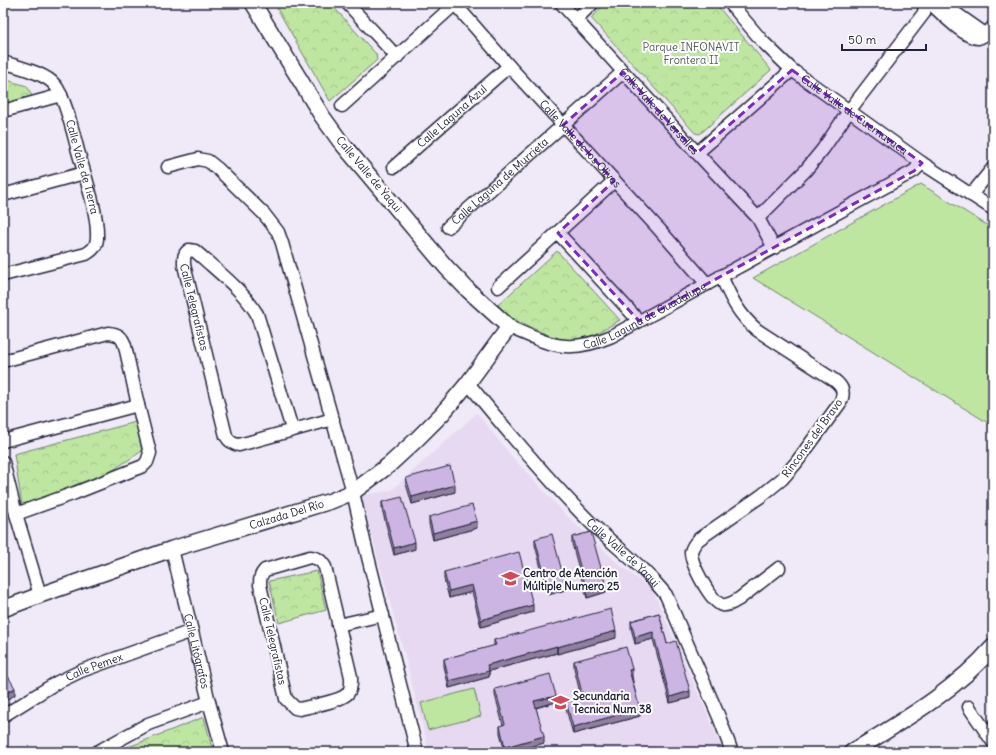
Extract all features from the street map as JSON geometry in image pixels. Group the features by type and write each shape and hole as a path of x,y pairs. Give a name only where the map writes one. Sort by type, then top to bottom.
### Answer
{"street":[{"name":"Calle Valle de Yaqui","path":"254,3 322,116 340,140 446,266 468,290 509,327"},
{"path":"347,3 397,57"},
{"path":"342,106 455,3"},
{"name":"Calle Valle de los Olivos","path":"455,3 509,66 707,284"},
{"name":"Calle Valle de Versalles","path":"561,3 758,218"},
{"path":"576,19 593,3"},
{"name":"Calle Valle de Cuernavaca","path":"730,3 763,42 792,70 922,163 993,209"},
{"path":"774,248 758,218 805,172 823,149 849,111 924,13 925,3"},
{"path":"930,3 955,19"},
{"path":"944,3 955,19 972,38 979,38 989,30"},
{"name":"Calle Valle de Tierra","path":"3,62 34,73 50,81 56,86 61,95 94,209 97,236 95,247 92,251 86,254 3,275"},
{"name":"Calle Laguna Azul","path":"394,167 509,66"},
{"path":"697,153 792,70"},
{"name":"Calle Laguna de Murrieta","path":"448,227 623,72"},
{"path":"3,111 61,95"},
{"path":"168,167 198,159 208,161 218,168 275,227 282,243 353,492 417,752"},
{"name":"Calle Laguna de Guadalupe","path":"509,327 552,344 566,347 578,347 595,344 774,248 914,170 922,163"},
{"path":"971,195 993,168"},
{"path":"3,195 84,173"},
{"path":"498,287 614,181"},
{"path":"558,233 639,321"},
{"name":"Calle Telegrafistas","path":"292,429 257,314 243,294 195,251 189,250 186,252 184,258 184,265 228,440 238,444 333,419"},
{"name":"Rincones del Bravo","path":"721,276 735,306 746,321 757,330 840,384 843,390 843,396 840,403 796,463 782,479 761,496 699,539 691,550 694,565 704,585 715,600 720,604 725,605 739,599 779,568"},
{"name":"Calzada Del Río","path":"3,609 172,549 331,501 353,492 389,465 442,414 468,383 509,327"},
{"path":"3,361 108,333 117,334 121,337 125,346 150,453 148,462 143,466 75,493 16,514"},
{"name":"Calle Valle de Yaqui","path":"468,383 519,445 563,494 591,523 652,578 666,595 719,717 732,752"},
{"path":"3,441 138,405"},
{"path":"3,462 16,514 40,595"},
{"name":"Calle Litógrafos","path":"172,549 209,702 223,752"},
{"name":"Calle Telegrafistas","path":"310,557 321,561 325,567 338,625 350,677 351,686 349,692 343,697 300,709 295,708 286,699 260,585 261,574 265,570 310,557"},
{"path":"338,625 383,615"},
{"name":"Calle Pemex","path":"3,716 56,683 81,671 192,631"},
{"path":"852,752 935,700 963,677 993,647"},
{"path":"97,752 148,724 209,702"},
{"path":"969,707 993,742"}],"highlighted area":[{"path":"792,70 922,163 914,171 639,321 558,233 614,181 563,125 623,72 697,153"}],"shaded area":[{"path":"477,413 512,457 566,515 620,565 653,591 724,752 429,752 406,660 361,496 392,490"}],"green space":[{"path":"274,3 330,3 376,54 377,60 330,101"},
{"name":"Parque INFONAVIT Frontera II","path":"606,3 715,3 771,70 700,134 695,133 591,18"},
{"path":"3,79 27,86 32,96 3,105"},
{"path":"921,184 993,229 993,426 753,278"},
{"path":"557,251 620,320 594,335 571,342 550,336 510,318 498,305"},
{"path":"136,422 142,451 110,472 22,505 14,454"},
{"path":"317,571 326,610 279,623 269,581"},
{"path":"474,689 481,716 428,730 421,703"},
{"path":"204,717 213,752 124,752 121,750"}],"building":[{"path":"450,466 455,485 412,497 406,478"},
{"path":"402,497 415,542 394,548 382,502"},
{"path":"472,505 477,521 433,533 429,517"},
{"path":"591,532 606,586 587,591 572,537"},
{"path":"552,534 565,583 548,588 535,539"},
{"path":"519,552 533,605 481,620 472,585 449,591 444,572"},
{"path":"611,609 616,631 487,665 489,671 449,681 444,659 496,645 494,640"},
{"path":"659,613 667,644 676,641 690,691 670,697 653,632 635,637 631,621"},
{"path":"626,647 632,669 629,670 640,709 573,727 566,702 583,697 574,661"},
{"path":"3,668 15,688 3,695"},
{"path":"550,674 556,696 534,701 544,736 505,747 500,726 505,724 495,689"}],"place":[{"name":"Centro de Atención Múltiple Numero 25","path":"510,579"},
{"name":"Secundaria Tecnica Num 38","path":"560,702"}]}
